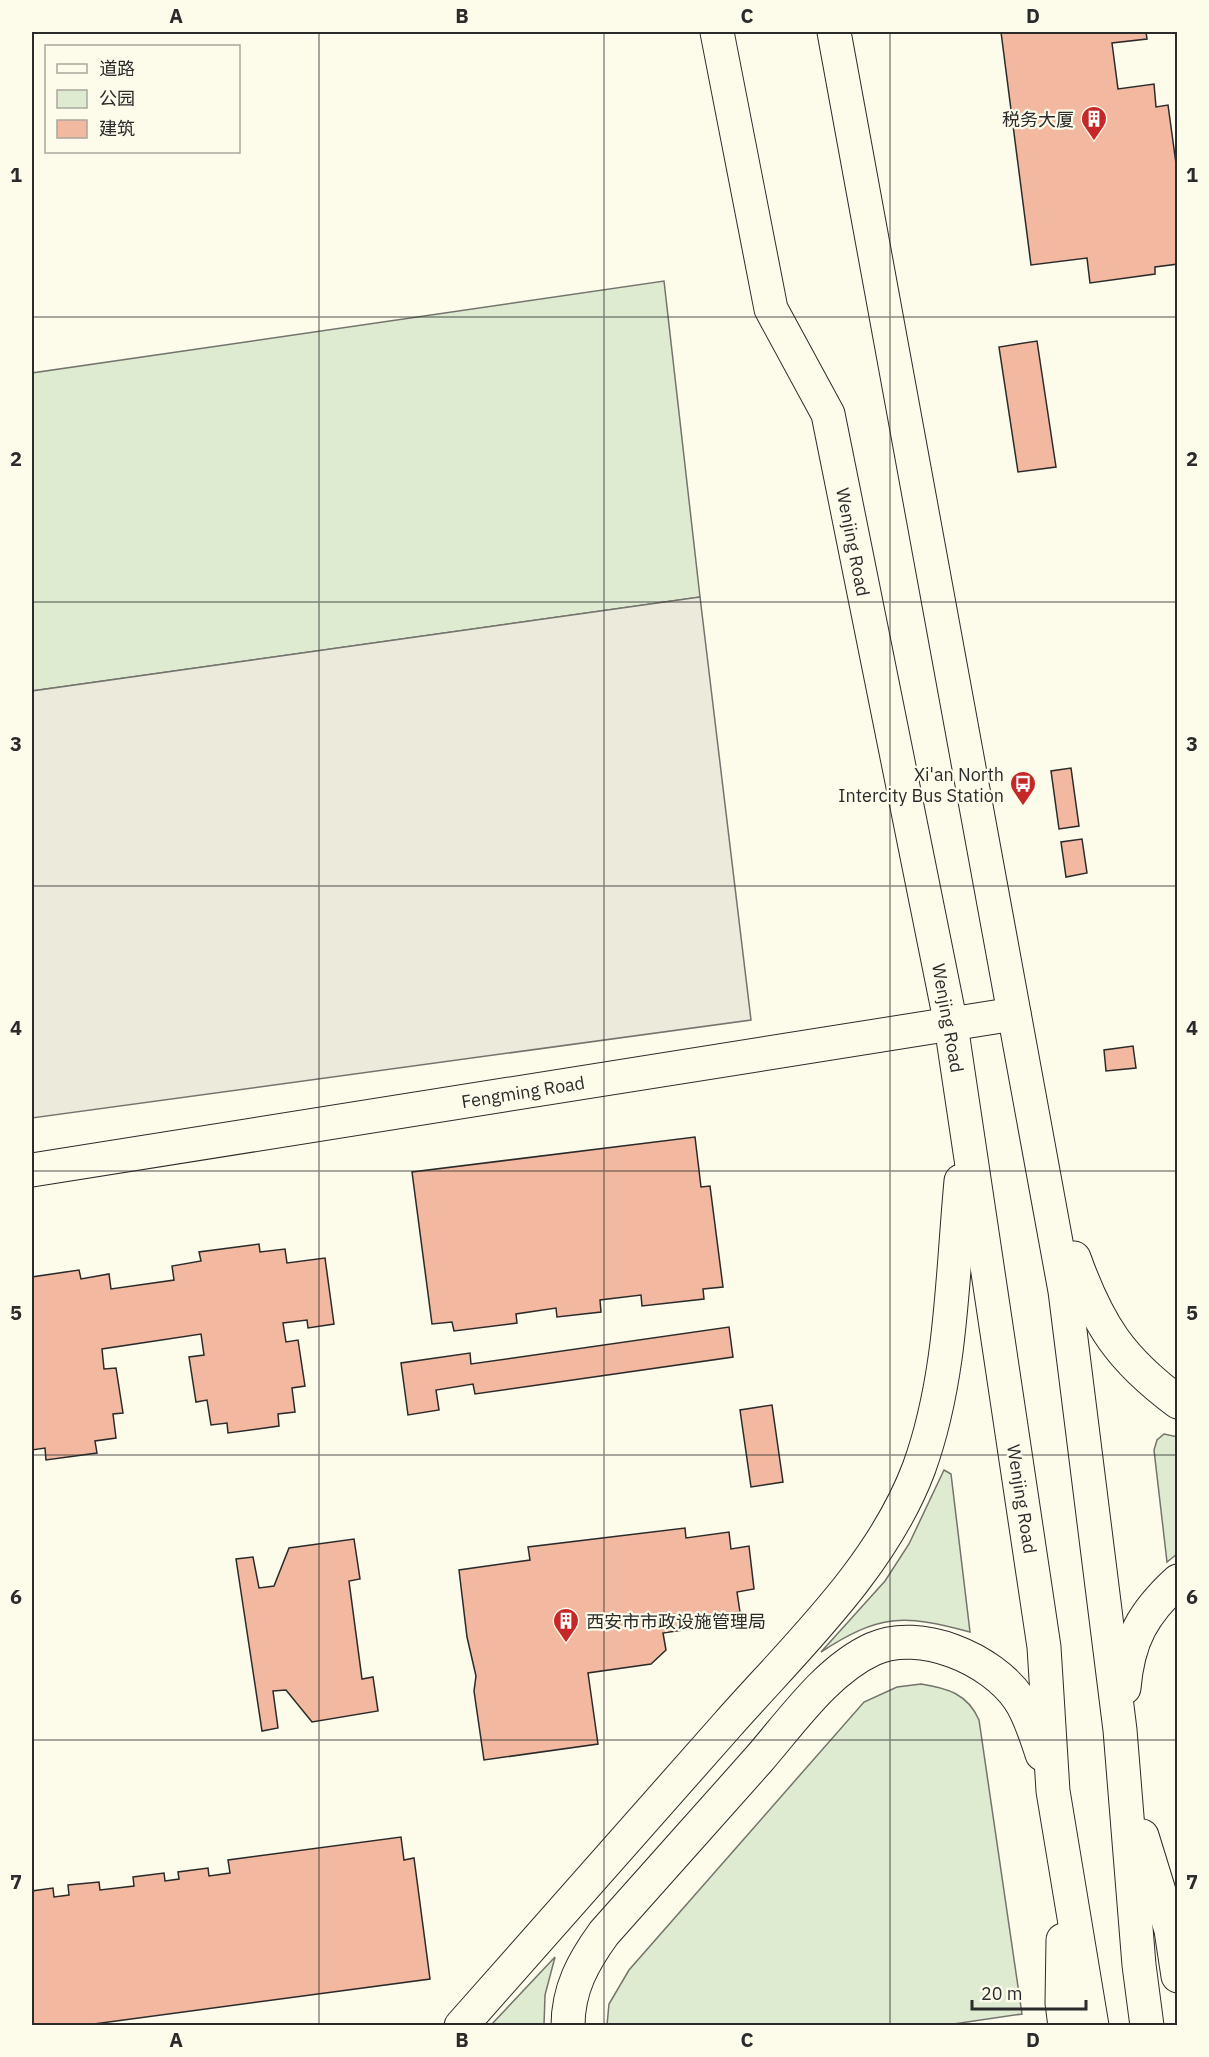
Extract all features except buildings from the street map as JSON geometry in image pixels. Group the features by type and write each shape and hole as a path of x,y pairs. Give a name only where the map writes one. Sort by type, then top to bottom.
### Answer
{"main road":[{"name":"Wenjing Road","path":"717,32 771,309 828,414 951,1025 1044,1647 1053,1791 1092,2025"},
{"path":"834,32 1065,1291 1120,1730 1138,1965 1147,2025"},
{"name":"Fengming Road","path":"32,1170 1014,1014"},
{"path":"461,2025 809,1633 844,1591 891,1526 918,1468 933,1420 947,1352 965,1128"},
{"path":"1042,1166 1088,1297 1108,1334 1132,1366 1178,1402"},
{"path":"1120,1730 1130,1651 1140,1623 1153,1604 1178,1581"},
{"path":"568,2025 568,2005 574,1985 587,1956 604,1933 812,1699 854,1660 875,1648 898,1642 922,1643 945,1648 969,1658 1002,1681 1019,1699 1031,1724 1053,1791"},
{"path":"1123,1774 1171,1930 1178,1976"},
{"path":"1064,1857 1062,2003 1065,2025"}],"green space":[{"path":"664,281 700,597 32,691 32,373"},
{"path":"1164,1434 1178,1437 1177,1554 1167,1562 1154,1450 1157,1440"},
{"path":"944,1470 951,1474 970,1632 927,1622 892,1621 859,1630 821,1652 885,1581 909,1544"},
{"path":"921,1684 948,1690 963,1698 979,1720 1022,2014 940,2026 607,2025 609,2004 629,1970 864,1702 897,1687"},
{"path":"555,1957 545,1995 544,2025 491,2025"}],"shaded area":[{"path":"700,597 751,1020 32,1118 32,691"}],"place":[{"name":"税务大厦","path":"1094,142"},
{"name":"Xi'an North Intercity Bus Station","path":"1023,807"},
{"name":"西安市市政设施管理局","path":"566,1644"}]}
